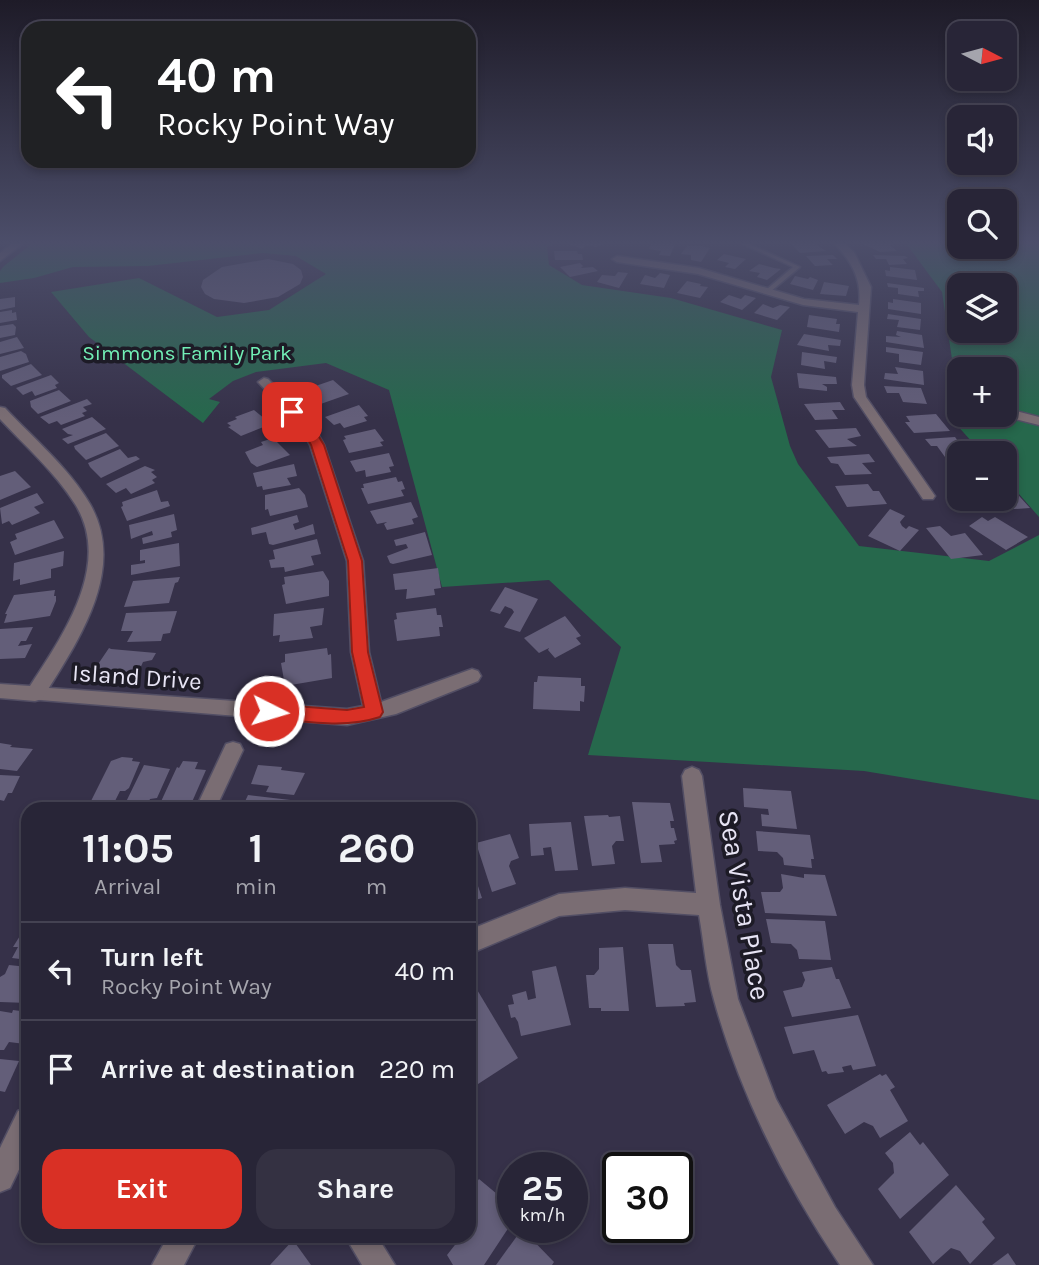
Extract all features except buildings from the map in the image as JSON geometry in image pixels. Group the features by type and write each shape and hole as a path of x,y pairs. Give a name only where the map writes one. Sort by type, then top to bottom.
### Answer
{"street":[{"path":"800,301 863,309"},
{"path":"864,301 858,384 860,397 928,496"},
{"path":"264,382 307,426 317,445 355,561 360,652 374,712"},
{"path":"0,411 83,504 96,537 91,590 71,636 36,694"},
{"path":"1017,415 1039,421"},
{"name":"Island Drive","path":"0,691 347,717 374,712 472,676"},
{"path":"209,802 233,750"},
{"name":"Sea Vista Place","path":"692,776 709,905 726,999 765,1106 825,1217 858,1265"},
{"path":"476,939 559,905 625,899 709,905"},
{"path":"0,1178 21,1135"},
{"path":"167,1265 180,1243"},
{"path":"365,1243 380,1265"}],"green space":[{"name":"Simmons Family Park","path":"59,301 185,301 217,317 269,310 283,301 682,301 782,330 771,377 790,446 798,464 859,546 989,561 1039,535 1039,800 864,771 588,755 621,647 549,580 442,587 389,390 326,363 256,372 233,381 209,399 220,402 203,423 89,337"},
{"path":"943,301 947,301 947,326"},
{"path":"1017,301 1039,301 1039,517 1017,492 1017,441 971,441 959,427 1017,427 1017,357 952,357 950,343 1017,343"}],"route":[{"path":"269,711 347,717 374,712 360,652 355,561 317,445 307,426 292,412"}]}
